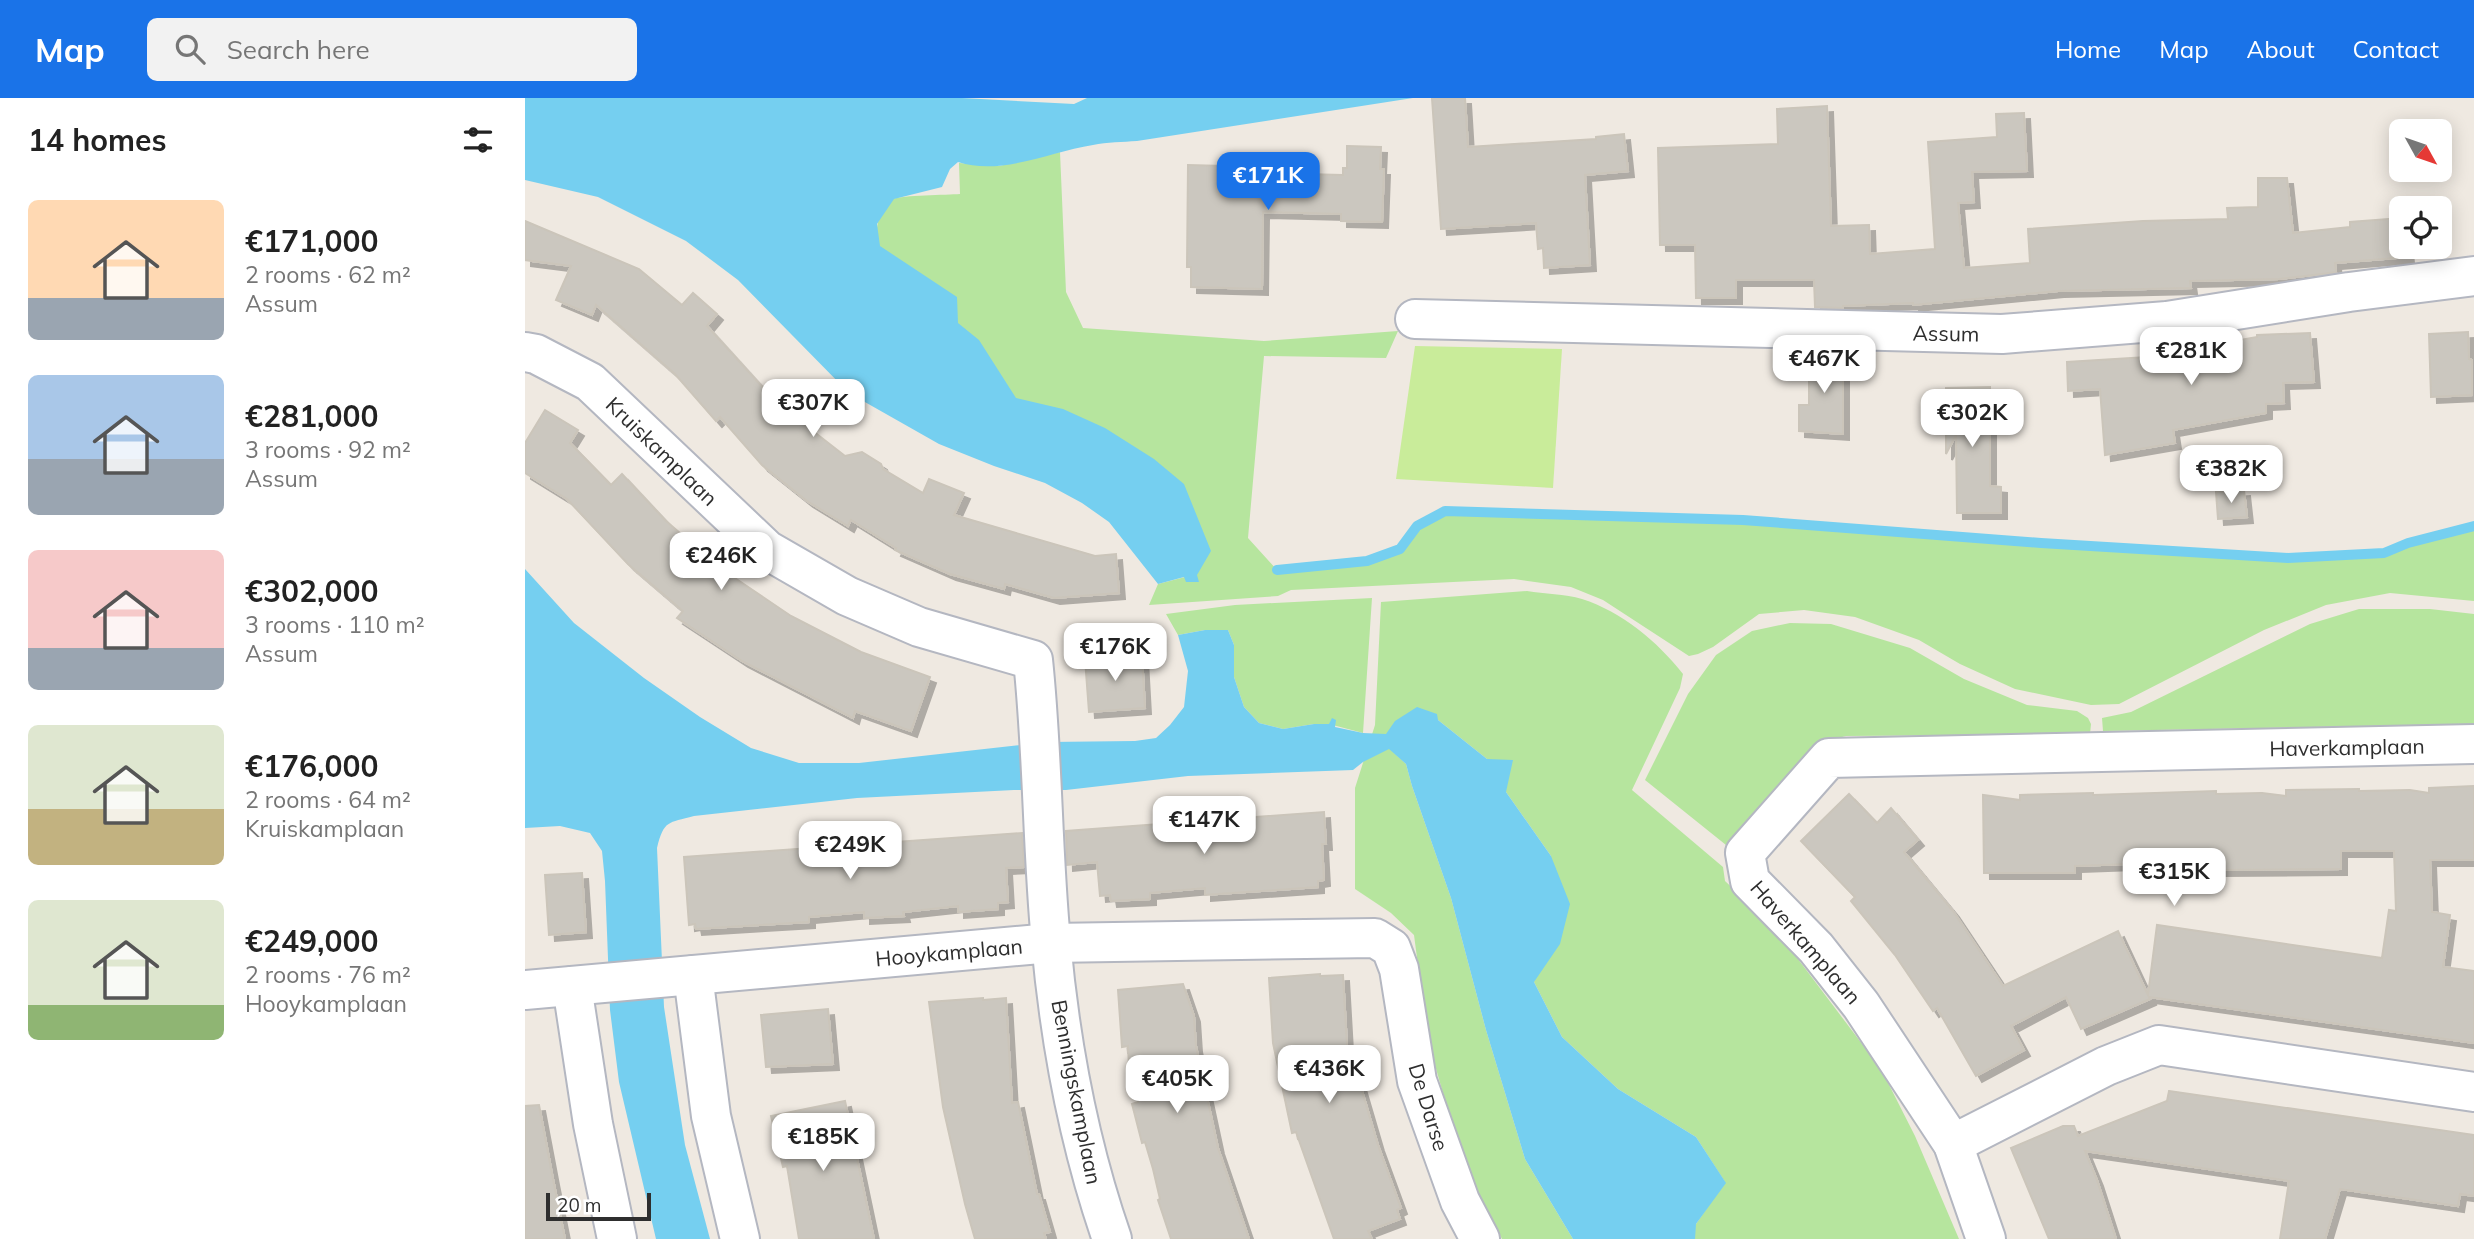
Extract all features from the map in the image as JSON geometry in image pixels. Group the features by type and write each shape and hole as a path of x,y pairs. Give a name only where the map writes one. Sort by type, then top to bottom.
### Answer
{"street":[{"name":"Assum","path":"1415,319 2002,334 2167,321 2349,292 2474,276"},
{"name":"Kruiskamplaan","path":"525,352 537,355 590,382 767,550 847,596 919,627 1033,660 1040,728 1041,802 1051,943"},
{"name":"Haverkamplaan","path":"1953,1144 1861,1005 1816,948 1750,881 1745,853 1829,758 2474,744"},
{"name":"Hooykamplaan","path":"525,990 1051,943 1375,938"},
{"name":"De Darse","path":"1375,938 1391,948 1399,969 1417,1081 1460,1201 1480,1239"},
{"name":"Benningskamplaan","path":"1051,943 1067,1062 1094,1188 1112,1239"},
{"path":"681,977 740,1239"},
{"path":"585,985 593,1124 617,1239"},
{"path":"1986,1239 1953,1144 2106,1066 2159,1045 2474,1093"}],"green space":[{"path":"1060,152 1066,292 1083,328 1264,341 1398,331 1386,358 1264,356 1248,538 1277,570 1367,561 1400,549 1417,526 1445,511 1743,520 2041,543 2288,558 2384,553 2408,543 2474,526 2474,601 2390,593 2326,605 2264,630 2119,704 2091,705 2015,689 1960,664 1919,640 1855,617 1804,610 1759,614 1713,647 1689,656 1603,600 1571,587 1514,579 1291,590 1278,596 1149,605 1158,584 1185,577 1199,582 958,374 878,293 877,228 885,206 893,199 960,194 959,163 999,166"},
{"path":"1415,346 1562,349 1553,488 1396,479"},
{"path":"1527,591 1575,597 1611,612 1650,639 1683,674 1680,688 1632,790 1723,867 1725,881 1773,926 1881,1069 1915,1136 1959,1239 1688,1239 1725,1182 1696,1137 1618,1089 1562,1037 1534,982 1551,856 1506,792 1487,759 1438,720 1389,748 1406,764 1451,898 1486,1030 1525,1159 1573,1239 1502,1239 1465,1167 1443,1093 1428,1041 1414,935 1391,913 1355,889 1355,788 1375,725 1381,602"},
{"path":"1372,598 1363,733 1329,724 1283,729 1259,723 1244,707 1234,677 1234,645 1228,630 1205,630 1178,635 1166,614 1235,605"},
{"path":"2359,609 2430,609 2474,614 2474,724 2103,731 2102,718 2131,712 2310,624"},
{"path":"1790,623 1831,624 1910,648 1964,679 2027,705 2077,711 2088,718 2091,724 2090,734 1846,736 1826,741 1805,755 1726,845 1645,780 1688,694 1716,655 1752,631"}],"water":[{"path":"525,98 962,98 1074,104 1087,98 1413,98 1137,141 1098,144 1008,165 974,166 958,162 950,169 942,187 894,199 877,224 880,246 957,297 958,323 979,340 1016,398 1063,409 1105,428 1154,459 1184,484 1211,551 1197,575 1199,582 1186,582 1184,577 1158,584 1109,522 1082,503 1045,483 939,444 849,393 738,280 686,241 598,197 525,180"},
{"path":"525,569 574,623 644,678 751,748 799,763 859,763 1048,742 1135,741 1156,738 1184,707 1188,671 1178,635 1205,630 1228,630 1234,645 1234,677 1244,707 1259,723 1283,729 1329,724 1332,718 1336,720 1335,727 1363,733 1386,734 1395,721 1417,707 1437,714 1438,720 1487,759 1513,760 1506,792 1551,856 1570,904 1560,944 1534,982 1562,1037 1618,1089 1696,1137 1726,1183 1696,1224 1695,1239 1573,1239 1525,1159 1486,1030 1451,898 1406,764 1389,749 1353,770 1188,776 1066,790 857,798 694,816 668,824 662,832 657,848 664,1007 685,1145 710,1239 656,1239 619,1082 610,1010 602,851 590,833 560,826 525,828"}],"building":[{"path":"1432,98 1465,98 1468,147 1596,139 1624,134 1628,171 1585,175 1590,265 1544,268 1543,248 1538,249 1536,223 1441,229"},
{"path":"1827,106 1831,226 1869,225 1870,254 1935,249 1928,142 1997,137 1996,114 2024,113 2027,171 1972,172 1974,202 1958,203 1964,268 2030,263 2028,229 2143,221 2228,219 2227,208 2258,207 2258,178 2287,178 2293,233 2350,227 2350,222 2389,219 2389,259 2335,263 2336,272 2279,279 2190,281 2191,288 2058,291 1913,305 1815,307 1814,280 1736,280 1736,298 1696,298 1695,245 1660,245 1658,148 1778,144 1777,109"},
{"path":"1347,146 1381,147 1380,169 1384,169 1382,222 1341,221 1341,214 1263,212 1262,289 1191,287 1191,267 1187,267 1188,165 1264,167 1264,173 1343,175 1343,168 1347,168"},
{"path":"525,221 639,269 682,305 693,293 717,314 707,326 777,403 845,456 862,452 881,464 883,469 923,493 929,479 964,493 954,515 1095,556 1116,554 1119,593 1054,598 1005,584 1004,589 950,574 895,550 896,548 851,520 848,526 807,501 762,465 720,417 716,421 675,374 596,305 592,315 556,300 571,266 525,260"},
{"path":"2468,332 2469,359 2472,360 2472,395 2431,397 2429,334"},
{"path":"2310,333 2314,382 2283,383 2284,403 2266,404 2266,413 2173,430 2175,443 2105,455 2100,389 2068,391 2067,362 2180,355 2179,351 2257,335"},
{"path":"1817,351 1843,352 1843,434 1799,431 1799,405 1809,405 1809,354 1817,355"},
{"path":"1990,387 1990,486 2001,487 2001,513 1957,513 1956,435 1946,454 1946,388"},
{"path":"545,410 578,430 570,443 611,485 622,474 666,521 723,570 791,616 861,652 930,677 911,731 855,711 853,718 742,661 677,618 683,611 628,564 567,499 525,473 525,443"},
{"path":"2244,490 2247,517 2218,519 2216,492"},
{"path":"1142,655 1145,708 1089,712 1085,659"},
{"path":"2474,786 2474,860 2430,860 2432,912 2450,915 2443,967 2474,971 2474,1043 2149,997 2150,999 2081,1029 2066,997 2011,1026 2024,1050 1976,1076 1937,1008 1933,1011 1895,955 1851,901 1855,897 1801,841 1849,794 1877,823 1891,808 1918,840 1904,852 1953,911 2003,986 2118,931 2148,995 2157,925 2382,958 2389,910 2396,911 2394,851 2341,851 2341,869 2217,870 2217,853 2164,854 2164,872 2129,872 2129,864 2075,866 2075,873 1984,873 1983,795 2020,800 2020,795 2216,791 2216,794 2262,793 2286,796 2286,790 2410,790 2429,793 2429,788"},
{"path":"1324,812 1324,880 1318,881 1318,887 1205,895 1205,888 1150,893 1150,899 1111,901 1110,895 1100,896 1097,862 1067,865 1066,831"},
{"path":"1022,833 1024,867 1006,868 1008,902 998,903 998,909 958,912 958,906 903,912 904,916 864,918 864,912 809,917 809,922 696,929 695,924 689,925 684,857"},
{"path":"582,873 586,932 549,935 545,875"},
{"path":"1343,975 1349,1080 1358,1077 1378,1145 1401,1208 1397,1210 1400,1219 1368,1231 1372,1239 1334,1239 1296,1132 1292,1133 1273,1043 1269,978"},
{"path":"1183,984 1194,1016 1196,1046 1218,1148 1249,1239 1171,1239 1158,1200 1160,1199 1145,1142 1142,1143 1132,1104 1138,1102 1129,1068 1128,1046 1122,1047 1118,990"},
{"path":"1006,998 1012,1103 1018,1102 1037,1194 1050,1232 1044,1233 1046,1239 975,1239 965,1204 943,1107 929,1002"},
{"path":"828,1009 833,1064 766,1067 761,1015"},
{"path":"2169,1091 2474,1135 2474,1196 2460,1194 2458,1206 2340,1189 2325,1239 2280,1239 2289,1181 2085,1151 2116,1239 2049,1239 2011,1148 2063,1126 2074,1126 2078,1136 2167,1101"},
{"path":"845,1101 874,1239 799,1239 787,1166 783,1167 771,1116"},
{"path":"539,1105 565,1239 525,1239 525,1106"}],"waterway":[{"path":"1277,570 1367,561 1400,549 1417,526 1445,511 1743,520 2041,543 2288,558 2384,553 2408,543 2474,526"}]}
